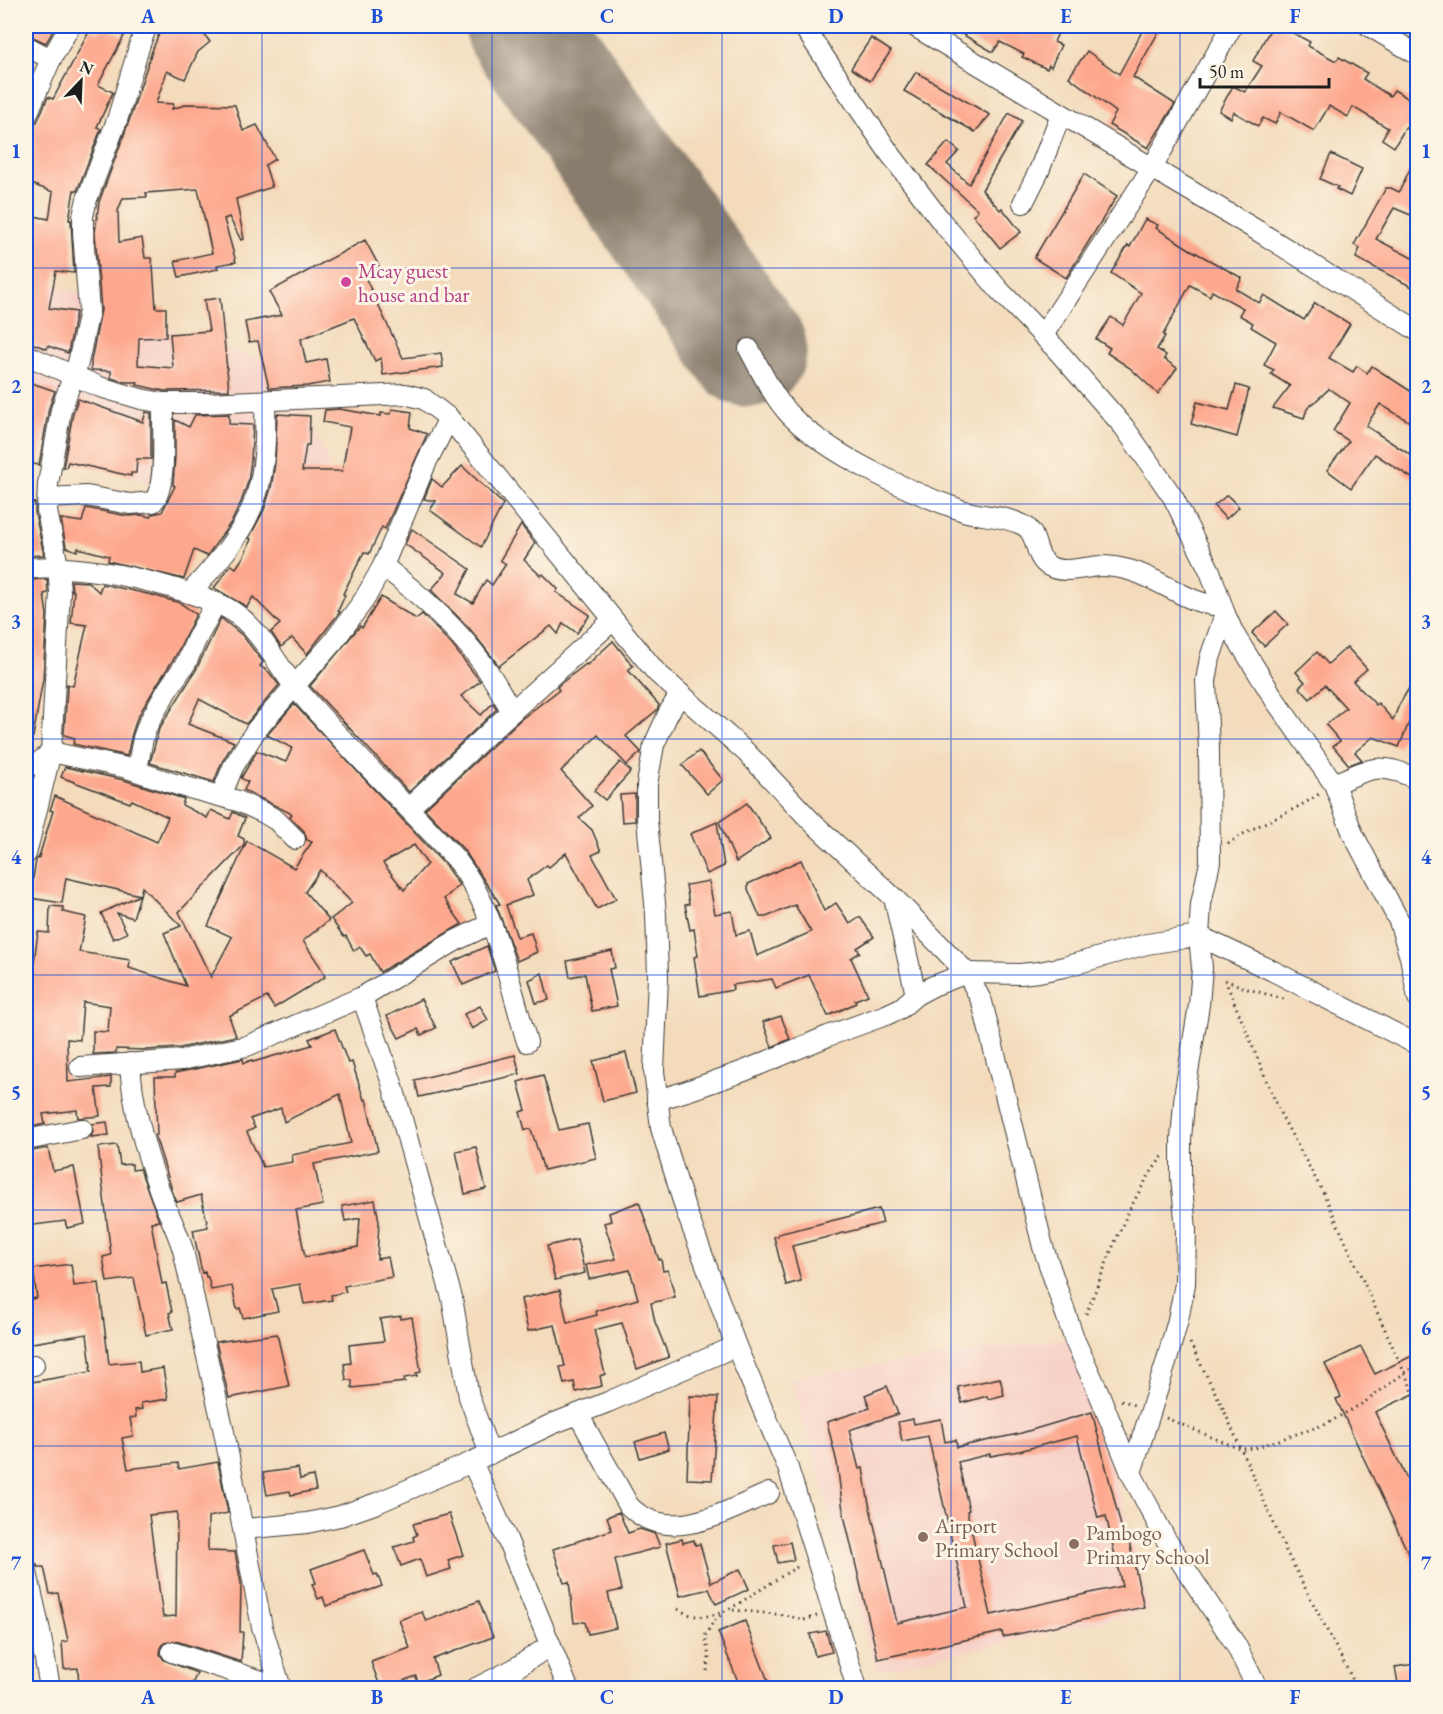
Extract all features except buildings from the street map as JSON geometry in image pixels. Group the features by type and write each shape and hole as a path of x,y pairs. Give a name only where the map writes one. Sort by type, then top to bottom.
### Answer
{"street":[{"path":"26,117 51,60 70,26"},
{"path":"26,854 51,752 59,612 58,566 47,511 54,440 61,410 74,376 89,311 83,216 147,26"},
{"path":"803,26 888,152 935,212 999,290 1043,335 1124,427 1173,497 1210,571 1223,610 1246,655 1334,784 1353,834 1399,921 1410,957 1418,998"},
{"path":"914,26 1258,231 1418,331"},
{"path":"1043,335 1152,168 1232,26"},
{"path":"1369,26 1418,55"},
{"path":"26,46 51,60"},
{"path":"1023,202 1039,171 1061,114"},
{"path":"749,350 768,384 789,414 816,437 847,456 932,499 964,511 1023,525 1034,538 1040,558 1046,565 1053,568 1064,570 1106,566 1131,570 1201,603 1223,610"},
{"path":"26,355 119,394 163,403 405,394 424,399 449,418 657,672 746,752 811,821 894,898 967,973 982,1002 1043,1247 1075,1341 1131,1473 1165,1538 1236,1645 1257,1689"},
{"path":"190,593 218,563 248,519 261,482 264,461 265,400"},
{"path":"48,498 87,496 130,504 153,502 159,494 162,480 163,403"},
{"path":"221,796 233,767 256,730 348,623 364,600 383,566 427,461 449,418"},
{"path":"26,568 58,566 110,573 190,593 216,602 233,612 256,633 294,686 410,808 468,874 479,894 490,924 527,1042"},
{"path":"383,566 449,623 484,665 512,712"},
{"path":"137,770 148,724 186,663 216,602"},
{"path":"1131,1473 1178,1320 1185,1284 1186,1229 1181,1177 1181,1139 1185,1091 1199,1005 1202,968 1199,936 1210,862 1206,681 1223,610"},
{"path":"410,808 613,620"},
{"path":"680,694 654,745 647,784 647,820 656,914 658,977 654,1071 661,1128 685,1208 736,1346 788,1468 857,1689"},
{"path":"26,766 37,764 51,752"},
{"path":"51,752 137,770 178,785 221,796 264,813 276,820 295,839"},
{"path":"1334,784 1377,767 1389,768 1418,780"},
{"path":"894,898 916,995"},
{"path":"80,1067 182,1059 247,1046 362,997 490,924"},
{"path":"657,1100 744,1071 886,1015 901,1008 916,995 933,986 967,973 1039,972 1147,944 1199,936 1418,1045"},
{"path":"362,997 392,1083 452,1298 481,1458 507,1539 567,1689"},
{"path":"130,1063 131,1088 152,1168 164,1202 176,1226 183,1250 244,1529 262,1628 280,1688"},
{"path":"26,1140 82,1129"},
{"path":"244,1529 307,1523 377,1503 736,1346"},
{"path":"578,1414 628,1506 639,1516 654,1523 689,1524 769,1493"},
{"path":"26,1568 32,1625 50,1689"},
{"path":"476,1689 514,1669 551,1645"},
{"path":"171,1652 280,1688"}],"path":[{"path":"1210,862 1241,834 1301,805 1334,784"},
{"path":"1202,968 1248,989 1286,999"},
{"path":"1225,980 1281,1115 1323,1194 1418,1403"},
{"path":"1075,1341 1120,1233 1146,1181 1162,1157 1181,1139"},
{"path":"1178,1320 1222,1406 1286,1551 1357,1689"},
{"path":"1098,1391 1240,1449 1255,1448 1326,1424 1365,1402 1418,1364"},
{"path":"678,1609 696,1616 722,1614 816,1556"},
{"path":"731,1610 785,1615 804,1620 832,1608"},
{"path":"707,1671 709,1657 705,1636 722,1614"}],"shaded area":[{"path":"26,274 180,334 285,367 329,465 281,512 185,494 26,442"},
{"path":"1067,1339 1093,1398 1151,1610 876,1671 791,1378"}],"runway":[{"path":"523,26 749,349"}],"place":[{"name":"Mcay guest house and bar","path":"346,282"},
{"name":"Airport Primary School","path":"923,1537"},
{"name":"Pambogo Primary School","path":"1074,1544"}]}
